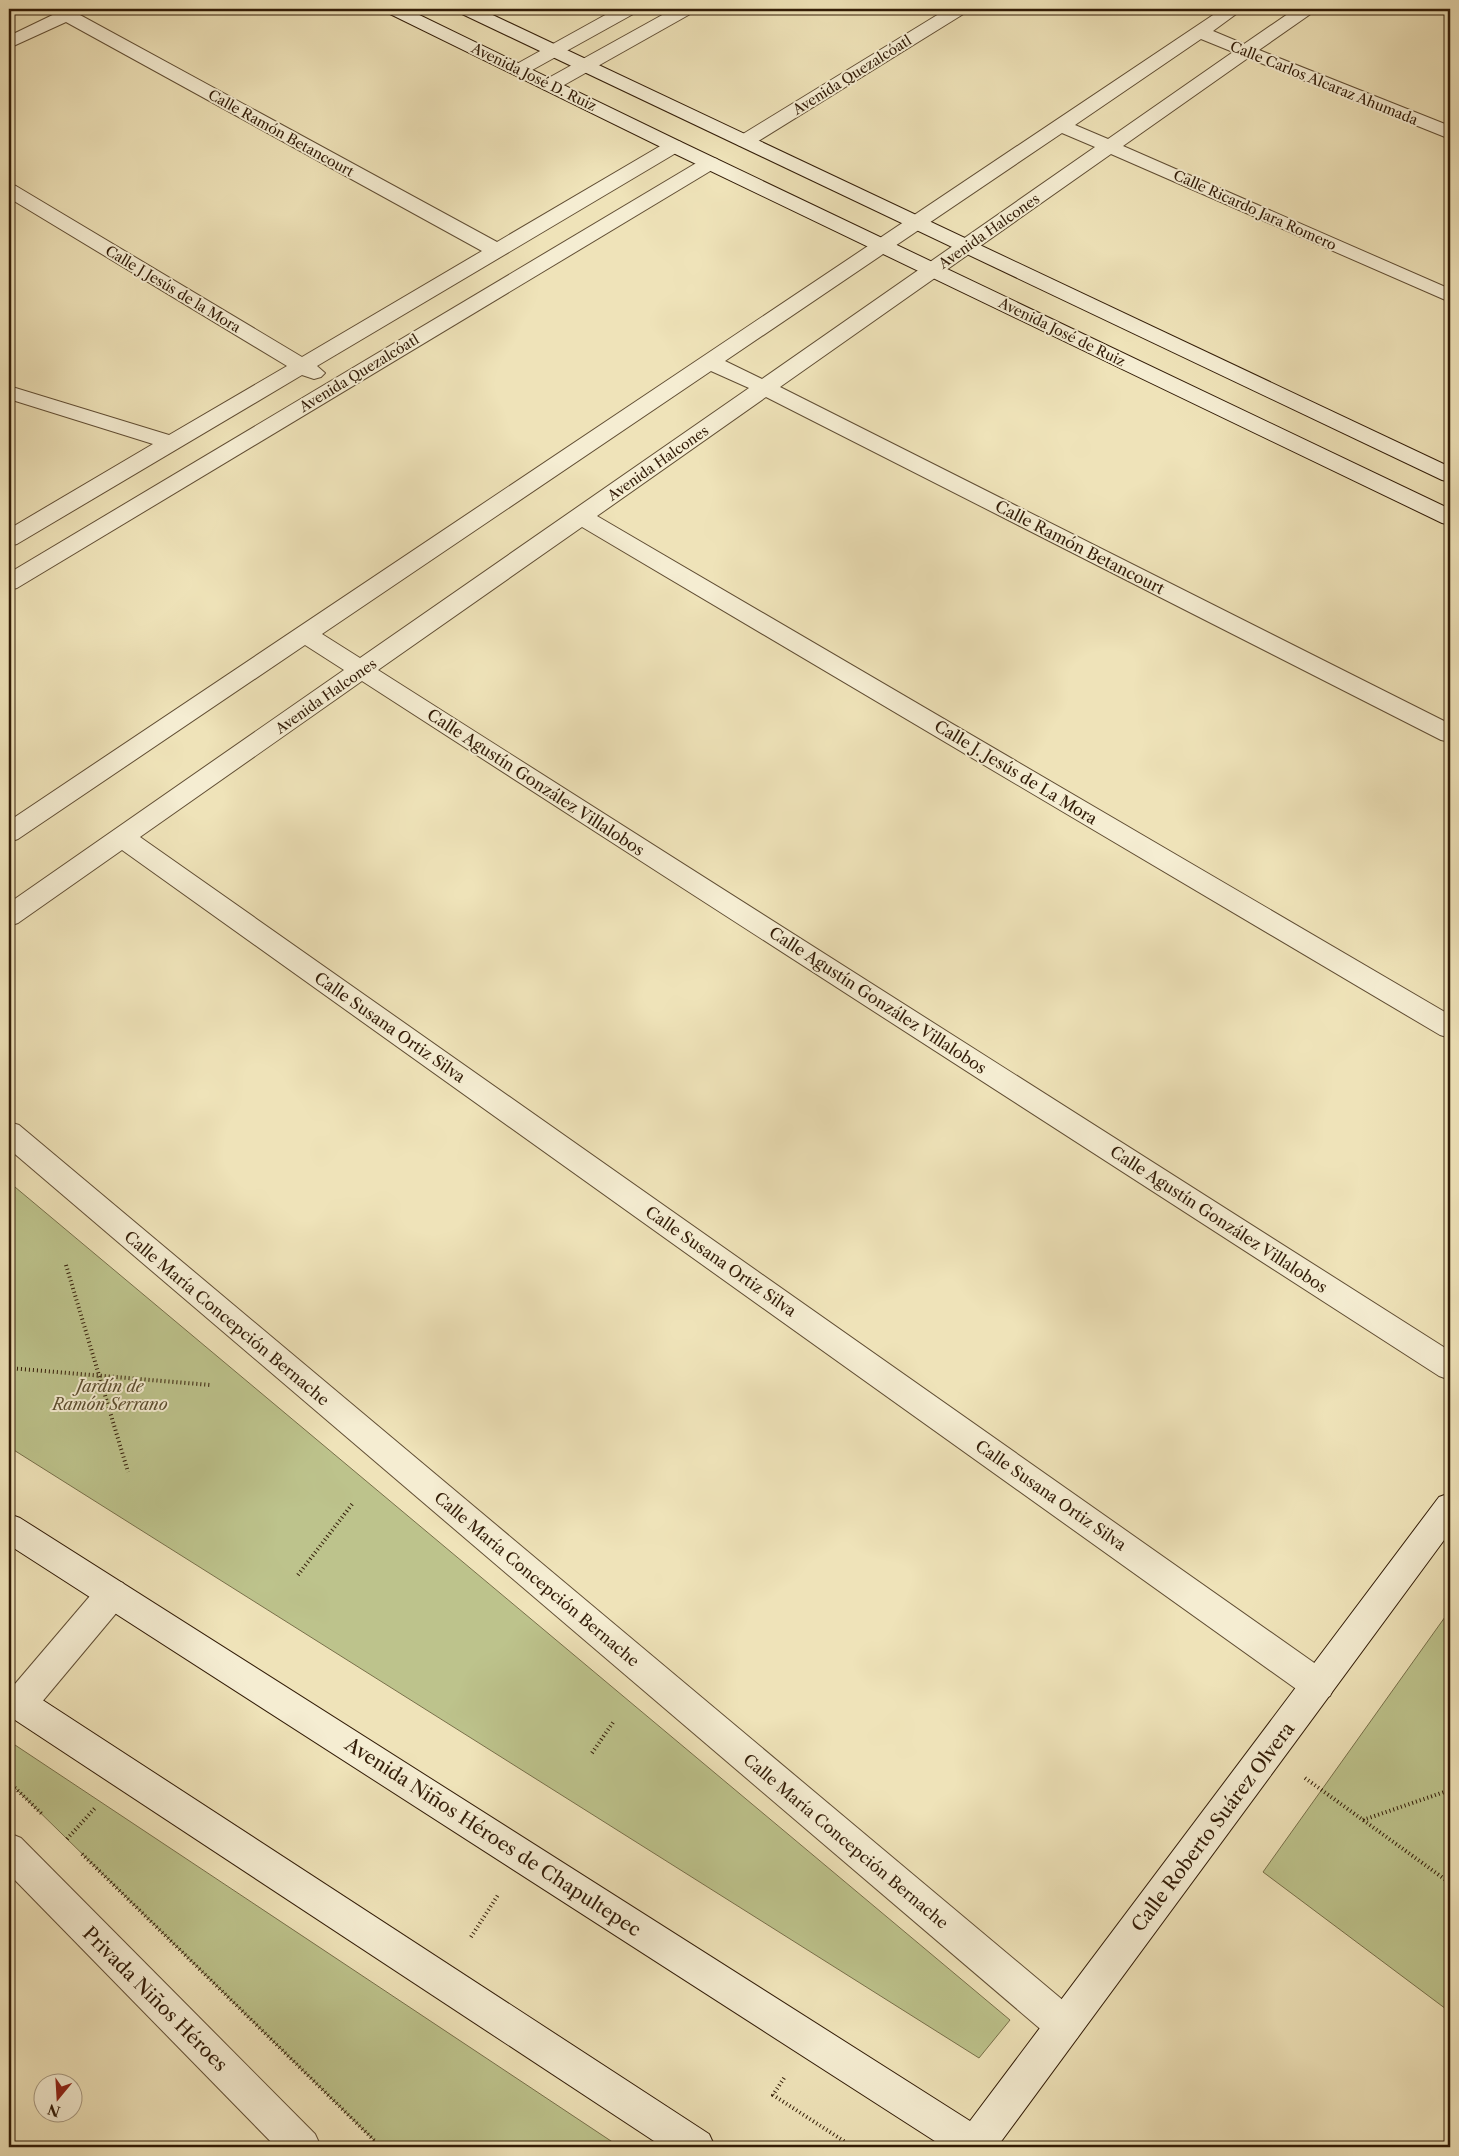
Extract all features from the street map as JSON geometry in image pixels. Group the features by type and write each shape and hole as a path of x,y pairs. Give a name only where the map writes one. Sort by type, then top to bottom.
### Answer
{"street":[{"name":"Avenida José D. Ruiz","path":"394,9 674,146"},
{"name":"Avenida José D. Ruiz","path":"466,9 745,141"},
{"path":"519,70 629,9"},
{"path":"550,85 686,9"},
{"name":"Avenida Quezalcóatl","path":"745,141 959,9"},
{"path":"9,833 1234,9"},
{"name":"Avenida Halcones","path":"9,916 1306,9"},
{"path":"9,43 73,12"},
{"name":"Calle Ramón Betancourt","path":"73,12 496,250"},
{"name":"Calle Carlos Alcaraz Ahumada","path":"1199,32 1450,133"},
{"name":"Calle Ricardo Jara Romero","path":"1060,125 1450,296"},
{"path":"745,141 1450,475"},
{"path":"9,539 674,146"},
{"name":"Avenida José de Ruiz","path":"674,146 1450,518"},
{"name":"Avenida Quezalcóatl","path":"9,583 710,163"},
{"name":"Calle J Jesús de la Mora","path":"9,190 337,387"},
{"name":"Calle Ramón Betancourt","path":"708,362 765,388 1450,734"},
{"path":"9,392 172,443"},
{"name":"Calle J. Jesús de La Mora","path":"582,517 1450,1028"},
{"name":"Calle Agustín González Villalobos","path":"304,634 1450,1367"},
{"name":"Calle Susana Ortiz Silva","path":"123,838 1318,1685"},
{"name":"Calle María Concepción Bernache","path":"9,1134 1064,2026"},
{"name":"Calle Roberto Suárez Olvera","path":"976,2147 1450,1507"},
{"name":"Avenida Niños Héroes de Chapultepec","path":"9,1528 976,2147"},
{"path":"112,1594 14,1701 696,2147"},
{"name":"Privada Niños Héroes","path":"9,1850 302,2147"}],"path":[{"path":"66,1265 128,1472"},
{"path":"9,1368 210,1384"},
{"path":"298,1575 353,1503"},
{"path":"592,1753 614,1721"},
{"path":"1304,1777 1450,1883"},
{"path":"9,1782 48,1820"},
{"path":"1362,1820 1450,1790"},
{"path":"67,1839 100,1802"},
{"path":"61,1833 74,1846"},
{"path":"81,1853 381,2147"},
{"path":"471,1937 500,1892"}],"green space":[{"name":"Jardín de Ramón Serrano","path":"9,1182 1010,2020 979,2058 9,1447"},
{"path":"1450,1610 1450,2012 1263,1872"},
{"path":"9,1741 620,2147 381,2147 9,1782"}]}
